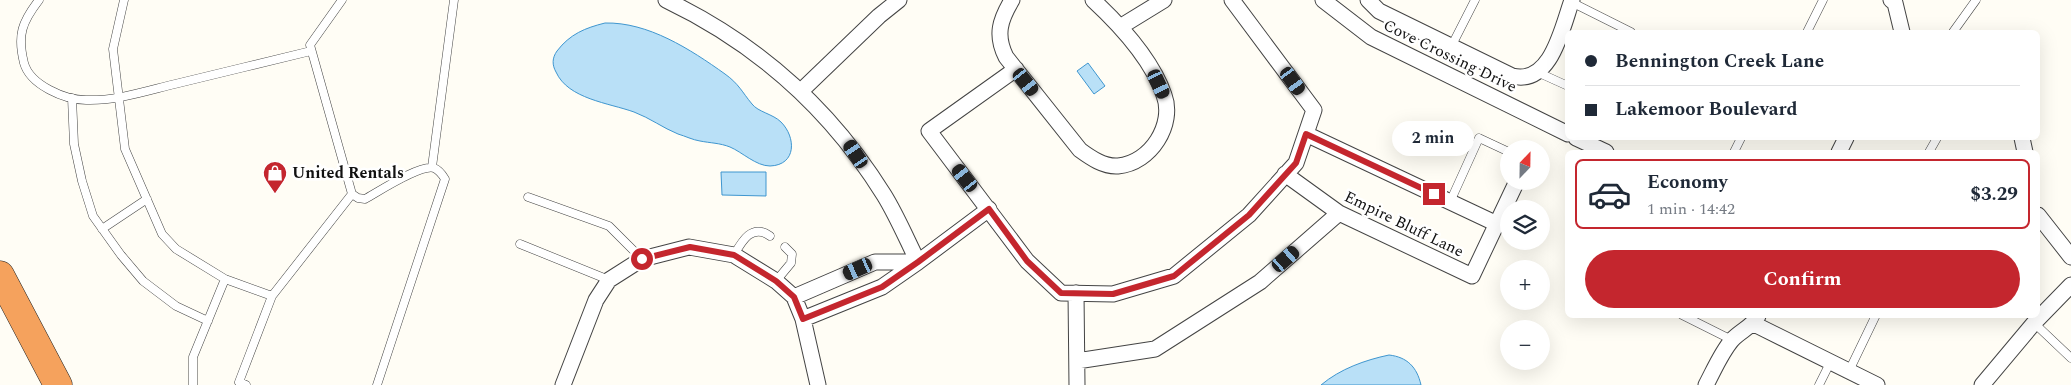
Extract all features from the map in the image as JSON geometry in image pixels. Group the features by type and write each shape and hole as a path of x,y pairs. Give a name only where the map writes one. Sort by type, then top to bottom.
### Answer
{"highway":[{"path":"0,275 58,385"}],"street":[{"path":"666,0 696,15 734,39 767,62 801,91 847,141 884,196 918,262"},
{"path":"801,91 879,16 899,0"},
{"path":"1012,0 1000,26 999,43 1006,57 1080,150 1094,160 1118,166 1134,162 1151,150 1159,137 1167,117 1165,96 1154,72 1120,27 1093,0"},
{"path":"1120,27 1164,0"},
{"path":"1016,69 929,131 1027,261 1061,293 1113,294 1174,276 1249,215 1296,163 1314,110 1232,0"},
{"name":"Cove Crossing Drive","path":"1323,0 1371,37 1565,133"},
{"path":"1368,0 1379,11 1512,76 1521,78 1537,72 1549,61 1572,1"},
{"path":"1891,0 1895,3 1902,30"},
{"path":"1306,134 1497,224"},
{"path":"1580,140 1602,150"},
{"name":"Empire Bluff Lane","path":"1286,174 1339,213 1472,276 1513,190"},
{"path":"803,319 882,287 989,209"},
{"path":"1077,361 1155,349 1260,282 1339,213"},
{"path":"2040,218 2071,257"},
{"path":"563,385 596,300 610,280 642,259 690,247 734,255 776,281 794,297 803,319 818,385"},
{"path":"794,297 875,262 918,262"},
{"path":"2040,317 2071,285"},
{"path":"1076,293 1077,385"},
{"path":"1982,385 2039,318"},
{"path":"1706,385 1724,350 1742,330 1756,320 1877,385"}],"lane":[{"path":"39,0 28,15 20,34 25,66 39,83 63,97 85,100 119,98 312,50"},
{"path":"124,0 113,49 125,150 162,234 176,249 225,279 272,296"},
{"path":"342,0 310,45 352,194 358,198 365,199 420,169 432,167 441,172 445,179 378,385"},
{"path":"432,167 454,0"},
{"path":"1451,47 1475,0"},
{"path":"1808,30 1823,0"},
{"path":"1954,30 1976,0"},
{"path":"1572,1 1627,30"},
{"path":"1537,72 1565,85"},
{"path":"72,98 74,144 82,181 93,216 143,281 176,306 208,321"},
{"path":"1450,202 1479,138 1500,148"},
{"path":"246,385 239,382 272,296 352,194"},
{"path":"528,197 609,226 642,259"},
{"path":"102,229 147,200"},
{"path":"734,255 742,242 754,232 763,231 770,236"},
{"path":"520,244 610,280"},
{"path":"776,281 791,264 792,254 785,247"},
{"path":"193,385 193,357 225,279"},
{"path":"1688,318 1732,340"},
{"path":"1849,371 1875,318"},
{"path":"2034,323 2071,358"},
{"path":"1819,385 1831,361"}],"water":[{"path":"605,23 637,27 653,32 698,55 725,74 755,107 778,119 786,128 791,142 789,156 779,164 765,165 730,147 678,134 640,114 590,99 570,88 562,81 555,69 553,61 555,54 573,36 591,27"},
{"path":"1088,63 1105,86 1094,94 1077,71"},
{"path":"721,172 766,172 766,196 722,195"},
{"path":"1389,355 1401,358 1410,364 1417,373 1421,385 1321,385 1336,374 1353,366"}],"place":[{"name":"United Rentals","path":"275,194"}],"route":[{"path":"642,259 675,249 690,247 734,255 776,281 794,297 803,319 882,287 989,209 1027,261 1061,293 1113,294 1174,276 1249,215 1296,163 1306,134 1434,194"}]}
